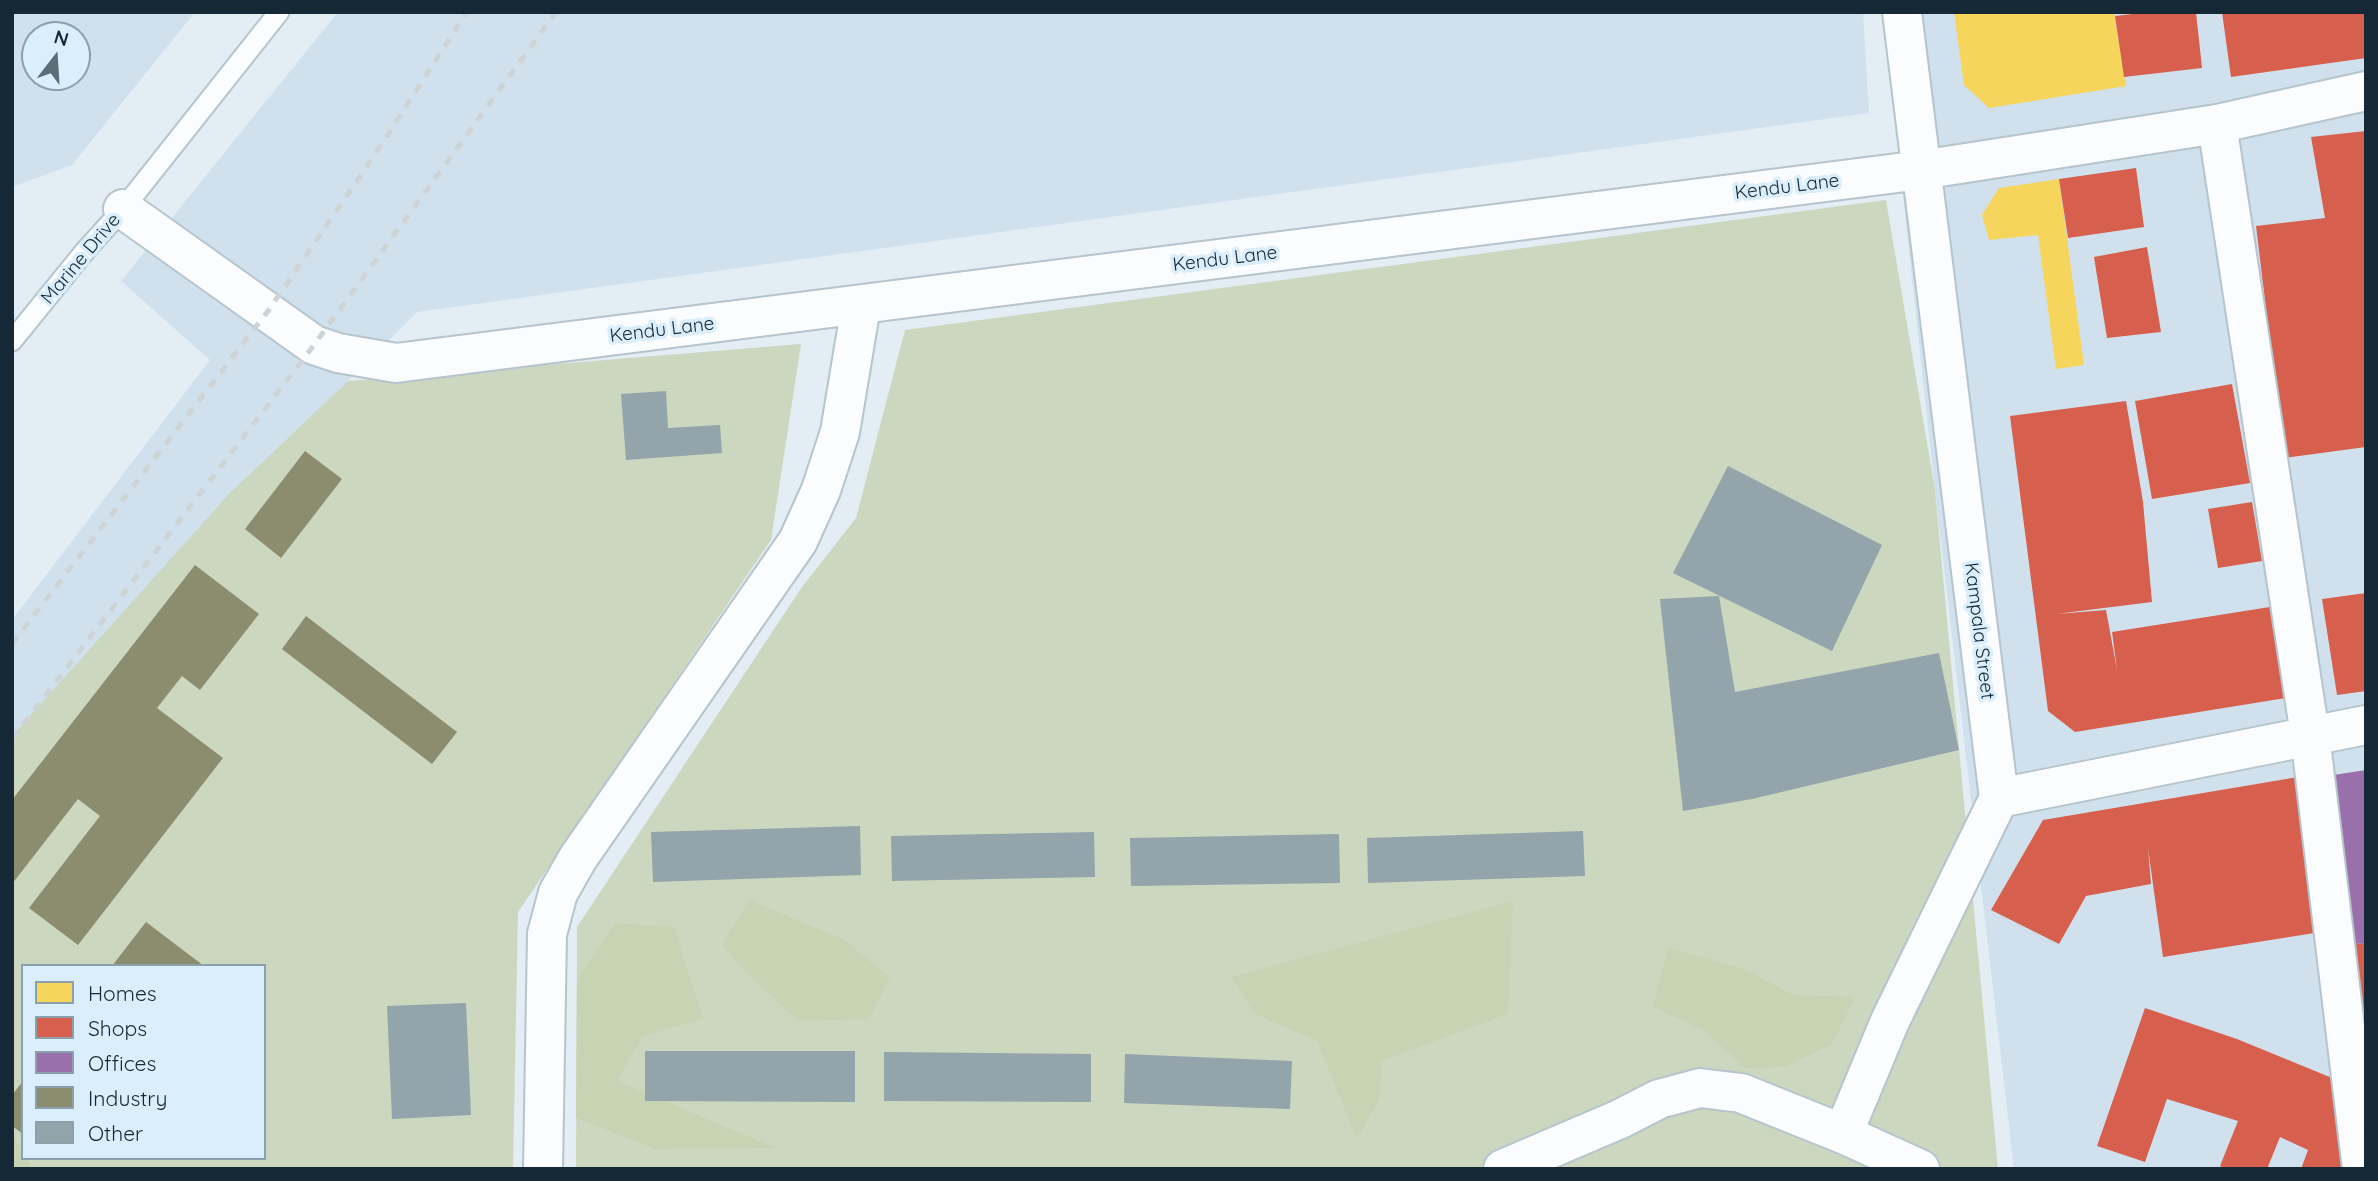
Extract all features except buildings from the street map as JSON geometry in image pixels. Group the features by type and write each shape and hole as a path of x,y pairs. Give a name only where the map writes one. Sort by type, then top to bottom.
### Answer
{"street":[{"name":"Kampala Street","path":"1902,12 2000,798"},
{"name":"Kendu Lane","path":"123,209 314,345 338,353 396,363 1921,170 2217,124 2366,92"},
{"path":"2217,124 2310,735 2362,1169"},
{"path":"543,1169 547,934 558,893 578,858 798,541 821,490 840,432 861,306"},
{"path":"1843,1135 1890,1021 2000,798 2366,725"},
{"path":"1503,1169 1620,1119 1659,1099 1700,1088 1741,1093 1920,1169"}],"lane":[{"name":"Marine Drive","path":"12,341 123,209 279,12"}],"shaded area":[{"path":"12,12 195,12 72,165 12,187"},
{"path":"338,12 1863,12 1869,113 417,312 327,402 24,964 21,964 21,1160 12,1169 12,620 210,360 121,281"},
{"path":"1883,12 2366,12 2366,1169 2014,1169 1935,490"}],"green space":[{"path":"1886,200 1935,490 1998,1169 576,1169 577,927 802,587 856,518 905,330"},
{"path":"801,344 771,540 518,912 513,1169 12,1169 12,736 228,495 348,381"},
{"path":"749,900 845,940 890,978 869,1019 798,1021 748,974 722,945"},
{"path":"1513,901 1508,1014 1381,1061 1380,1098 1357,1139 1317,1041 1255,1014 1231,977"},
{"path":"616,923 674,927 703,1019 643,1036 617,1081 776,1148 655,1149 576,1118 577,979"},
{"path":"1668,948 1745,969 1793,995 1855,997 1832,1044 1785,1067 1745,1068 1705,1031 1653,1007"},
{"path":"12,1134 21,1149 21,1160 27,1160 32,1169 12,1169"}],"railway":[{"path":"12,644 268,311 372,159 467,12"},
{"path":"12,739 314,345 556,12"}]}
